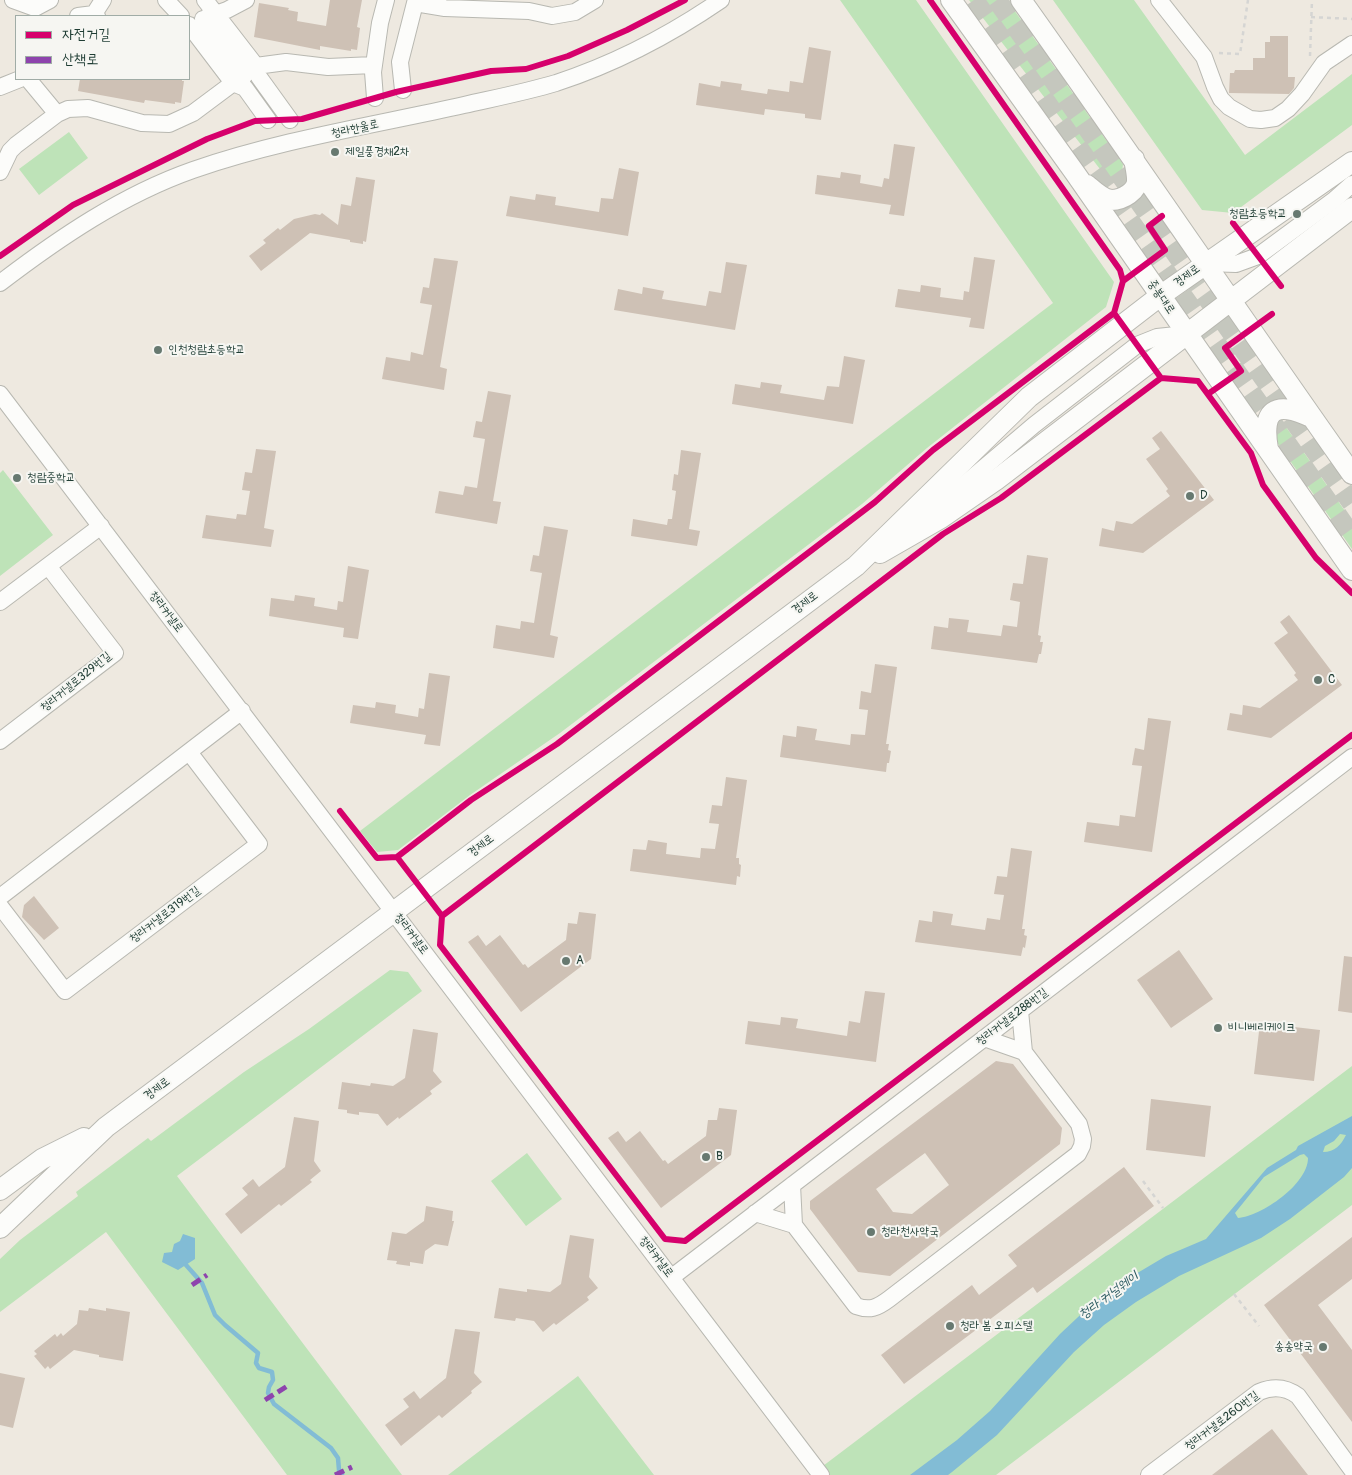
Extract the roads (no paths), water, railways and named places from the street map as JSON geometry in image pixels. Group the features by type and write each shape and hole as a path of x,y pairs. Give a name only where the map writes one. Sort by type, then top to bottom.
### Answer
{"main road":[{"name":"중봉대로","path":"951,0 1075,173 1352,570"},
{"path":"1021,0 1134,159 1352,474"},
{"path":"1075,173 1100,196 1111,200 1124,198 1132,192 1138,181 1134,159"},
{"name":"경제로","path":"0,1228 106,1127 856,566 1029,397 1160,296 1352,162"},
{"name":"경제로","path":"856,566 941,518 996,480 1352,208"},
{"path":"1268,450 1265,433 1266,419 1273,412 1284,409 1296,409 1311,417"},
{"name":"경제로","path":"0,1190 42,1159 106,1127"}],"street":[{"path":"13,0 35,8 50,0"},
{"path":"91,15 103,0"},
{"path":"166,0 180,15"},
{"path":"199,19 205,0"},
{"path":"199,19 246,0"},
{"path":"375,98 373,72 380,23 386,0"},
{"path":"403,90 400,62 415,3 516,10 552,16 575,12 595,0"},
{"name":"청라한울로","path":"0,283 47,248 97,216 145,191 190,171 245,154 501,97 557,82 610,62 635,50 682,25 721,0"},
{"path":"1159,0 1201,53 1221,99 1229,107 1250,119 1275,118 1288,109 1302,94 1324,63 1352,44"},
{"path":"199,19 224,47 245,75 245,88 268,120"},
{"path":"199,19 224,47 245,75 259,78 290,120"},
{"path":"0,172 10,151 16,145 57,114 68,109 88,108 142,123 169,124 193,113 245,75 286,62 328,67 374,65"},
{"path":"0,87 18,80"},
{"path":"29,80 57,114"},
{"path":"1206,263 1236,264 1258,256 1334,200 1352,184"},
{"name":"청라커낼로","path":"0,394 821,1475"},
{"path":"0,602 101,526"},
{"name":"청라커낼로329번길","path":"0,741 115,653 48,566"},
{"path":"0,897 242,711"},
{"name":"청라커낼로319번길","path":"0,906 65,991 259,844 189,752"},
{"name":"청라커낼로288번길","path":"672,1277 1352,757"},
{"path":"755,1213 794,1226 856,1306 871,1310 880,1306 1078,1154 1083,1139 1079,1124 1024,1052 1020,1011"},
{"path":"984,1038 1024,1052"},
{"path":"0,1215 66,1164"},
{"path":"792,1185 794,1226"},
{"name":"청라커낼로260번길","path":"1150,1475 1259,1392 1269,1388 1291,1391 1298,1396 1352,1470"}],"water":[{"name":"청라 커널웨이","path":"1352,1116 1352,1168 1344,1177 1290,1219 1261,1238 1179,1276 1136,1302 1104,1325 1074,1352 997,1435 948,1475 910,1475 957,1440 990,1411 1060,1334 1094,1302 1166,1256 1206,1239 1267,1168 1296,1150 1298,1146","holes":["1340,1134 1346,1135 1340,1145 1331,1151 1323,1152 1325,1146 1334,1141","1304,1154 1308,1158 1306,1168 1292,1188 1271,1205 1248,1216 1238,1218 1235,1213 1264,1177"]},
{"path":"183,1234 195,1238 195,1259 178,1270 162,1262 164,1253 172,1252 174,1244 180,1241"}],"waterway":[{"path":"186,1265 202,1283 215,1315 258,1353 256,1363 259,1368 272,1372 273,1380 268,1393 274,1404 331,1448 338,1458 339,1470 342,1475"}],"tunnel":[{"path":"974,0 1352,536"},
{"path":"997,0 1352,503"}],"place":[{"name":"제일풍경채2차","path":"335,152"},
{"name":"청람초등학교","path":"1297,214"},
{"name":"인천청람초등학교","path":"158,350"},
{"name":"청람중학교","path":"17,478"},
{"name":"D","path":"1190,496"},
{"name":"C","path":"1318,680"},
{"name":"A","path":"566,961"},
{"name":"비니베리케이크","path":"1218,1028"},
{"name":"B","path":"706,1157"},
{"name":"청라천사약국","path":"871,1232"},
{"name":"청라 봄 오피스텔","path":"950,1326"},
{"name":"송송약국","path":"1323,1347"}]}
